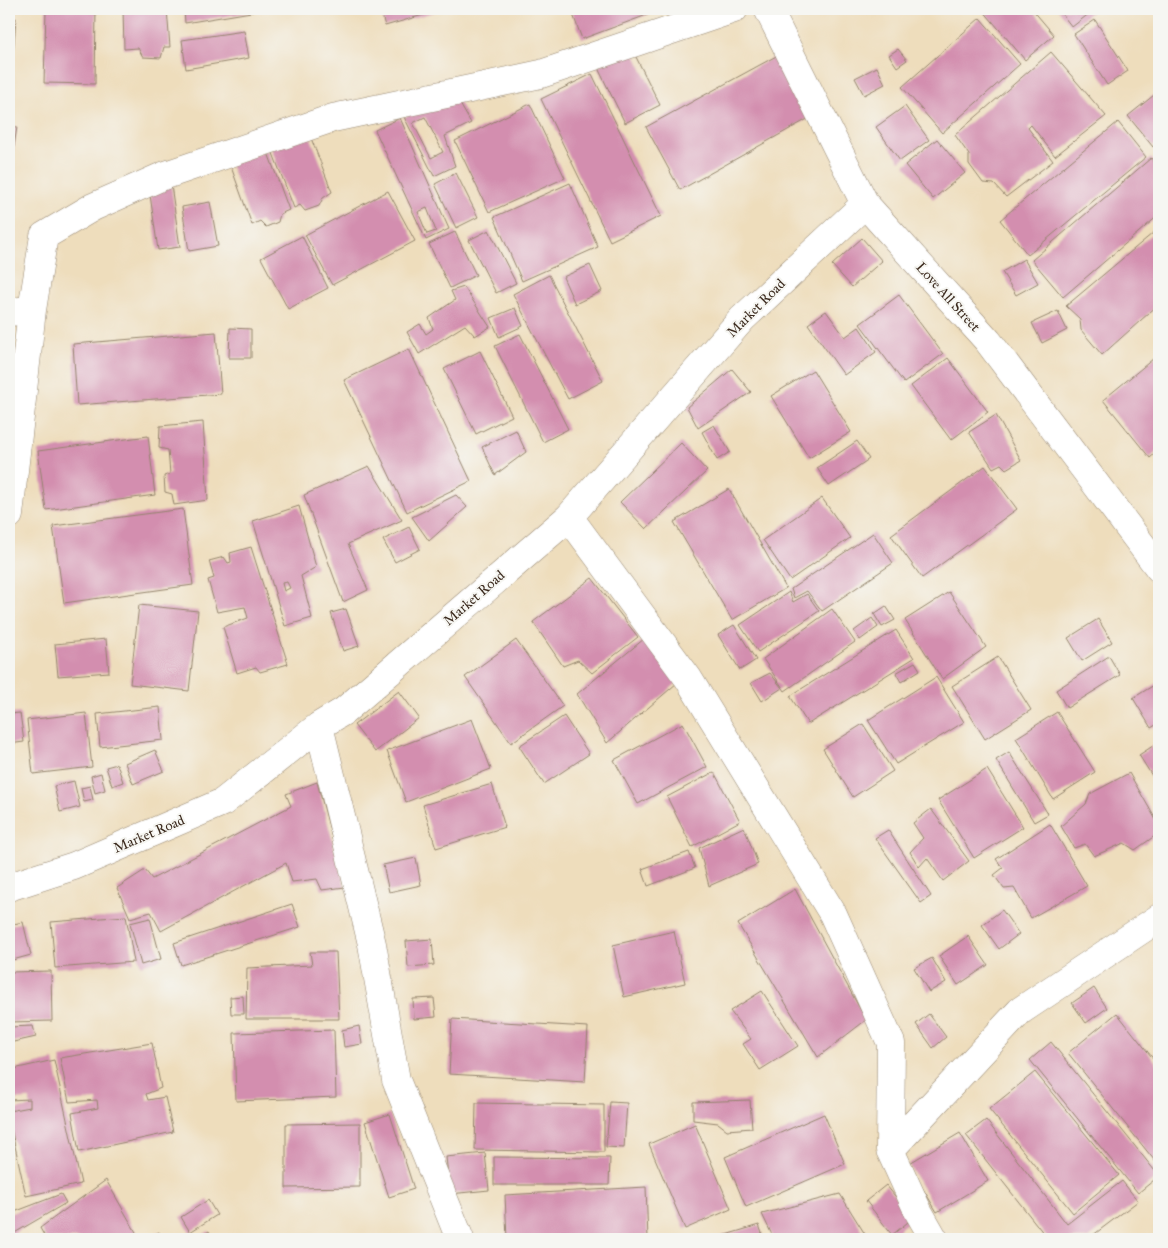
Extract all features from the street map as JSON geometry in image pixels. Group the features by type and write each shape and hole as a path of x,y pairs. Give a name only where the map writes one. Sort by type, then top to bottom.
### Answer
{"street":[{"path":"9,515 20,311 44,236 93,207 163,176 334,118 541,74 734,9"},
{"name":"Love All Street","path":"768,9 865,204 988,341 1159,568"},
{"name":"Market Road","path":"9,887 74,866 223,802 319,726 344,710 569,517 742,319 865,204"},
{"path":"569,517 688,678 833,914 891,1043 890,1150 934,1239"},
{"path":"319,726 372,944 396,1080 460,1239"},
{"path":"890,1150 1020,1011 1159,918"}],"building":[{"path":"46,9 96,9 95,84 44,83"},
{"path":"123,9 167,9 170,47 164,47 161,58 143,57 138,48 124,49"},
{"path":"184,9 256,9 257,11 185,23"},
{"path":"380,9 444,9 385,26"},
{"path":"571,9 663,9 582,39"},
{"path":"982,9 1032,9 1054,35 1025,60"},
{"path":"1058,9 1095,9 1072,27"},
{"path":"9,17 16,18 12,69 9,69"},
{"path":"980,18 1020,64 942,133 902,87"},
{"path":"1095,20 1128,71 1107,85 1074,34"},
{"path":"244,31 249,58 186,69 182,40"},
{"path":"632,49 660,105 625,123 597,66"},
{"path":"898,49 907,60 897,67 889,55"},
{"path":"1051,52 1106,116 1055,156 1031,125 1028,128 1053,161 1006,197 994,184 983,183 969,164 969,155 955,135"},
{"path":"780,54 813,116 680,190 646,127"},
{"path":"877,67 885,84 864,95 855,78"},
{"path":"592,74 661,216 610,241 541,99"},
{"path":"1159,91 1159,142 1153,147 1128,116"},
{"path":"456,97 471,123 445,136 455,166 434,176 404,117","holes":["425,117 443,152 431,158 413,123"]},
{"path":"530,104 565,178 489,212 455,141"},
{"path":"905,106 929,140 900,161 876,127"},
{"path":"400,118 449,229 426,240 375,130","holes":["427,208 436,231 427,234 418,212"]},
{"path":"1118,122 1146,157 1028,255 1000,220"},
{"path":"9,126 17,127 10,173 9,173"},
{"path":"309,133 332,192 323,198 319,206 305,211 300,205 294,208 271,148"},
{"path":"937,139 965,173 933,199 905,165"},
{"path":"267,150 289,210 280,214 278,222 266,227 260,221 252,225 230,164"},
{"path":"1151,158 1159,168 1159,215 1063,297 1032,260"},
{"path":"456,173 478,217 456,228 435,184"},
{"path":"570,183 598,247 522,281 494,217"},
{"path":"171,185 180,247 158,250 149,188"},
{"path":"388,191 415,241 332,285 305,235"},
{"path":"210,202 218,246 189,251 182,207"},
{"path":"1159,228 1159,304 1102,355 1081,330 1080,319 1066,306"},
{"path":"489,230 516,283 496,293 469,240"},
{"path":"455,232 476,275 450,288 429,244"},
{"path":"302,236 328,288 288,309 261,258"},
{"path":"862,238 882,261 852,287 832,265"},
{"path":"1024,259 1038,283 1016,295 1002,272"},
{"path":"590,265 602,291 575,304 563,277"},
{"path":"549,275 603,381 568,399 513,294"},
{"path":"464,287 490,327 475,336 465,325 419,354 407,332 420,324 426,334 433,329 429,318 455,300 451,291"},
{"path":"899,295 943,354 904,383 860,324"},
{"path":"515,308 523,326 499,337 491,318"},
{"path":"826,311 845,337 859,327 876,352 844,375 808,324"},
{"path":"1058,311 1067,330 1042,343 1032,323"},
{"path":"230,328 251,329 251,358 229,358"},
{"path":"216,332 221,394 77,405 73,344"},
{"path":"520,334 568,429 543,442 495,346"},
{"path":"409,349 471,481 407,512 344,380"},
{"path":"480,351 512,416 476,434 444,369"},
{"path":"1159,354 1159,450 1150,458 1103,400"},
{"path":"948,358 988,412 951,440 911,386"},
{"path":"732,369 751,392 698,428 687,407"},
{"path":"813,370 851,432 809,458 771,396"},
{"path":"996,415 1021,460 1006,469 1001,464 993,468 969,432"},
{"path":"203,422 208,500 174,505 172,494 165,492 164,476 170,474 168,450 159,448 160,426"},
{"path":"714,425 730,452 717,460 702,432"},
{"path":"516,430 526,452 495,475 482,447"},
{"path":"148,436 155,495 46,510 38,451"},
{"path":"857,441 869,459 829,486 817,468"},
{"path":"681,443 707,471 646,529 620,502"},
{"path":"369,466 402,520 348,544 368,590 343,602 304,495"},
{"path":"985,466 1017,509 922,578 891,535"},
{"path":"729,489 786,588 732,620 674,522"},
{"path":"456,495 467,507 429,541 412,517"},
{"path":"822,498 850,538 790,580 763,540"},
{"path":"299,506 316,567 301,576 312,618 285,626 253,521","holes":["287,582 290,588 284,591 282,583"]},
{"path":"183,509 193,585 64,603 53,526"},
{"path":"409,527 420,549 395,562 383,540"},
{"path":"873,533 893,563 822,611 807,591 794,598 791,589"},
{"path":"251,547 288,664 260,672 256,667 237,673 223,627 248,618 245,607 217,612 208,580 214,578 209,561 224,557 228,563 231,562 230,553"},
{"path":"592,578 638,637 592,673 578,660 563,666 533,622"},
{"path":"789,592 793,602 807,594 819,611 758,652 740,625"},
{"path":"949,592 986,647 942,679 905,620"},
{"path":"139,605 198,611 189,691 130,684"},
{"path":"886,606 895,620 882,627 874,614"},
{"path":"346,609 359,646 343,651 331,613"},
{"path":"832,609 855,642 785,691 763,659"},
{"path":"872,618 878,627 860,640 854,631"},
{"path":"1098,619 1112,642 1082,661 1068,638"},
{"path":"734,625 756,660 740,670 718,635"},
{"path":"896,630 914,658 808,724 790,696"},
{"path":"650,634 684,677 607,743 577,694"},
{"path":"106,639 109,672 58,676 55,644"},
{"path":"516,640 563,706 511,743 465,677"},
{"path":"1109,656 1120,675 1067,708 1056,690"},
{"path":"998,657 1031,710 985,739 952,686"},
{"path":"915,662 920,670 901,682 896,673"},
{"path":"770,673 782,688 762,701 751,683"},
{"path":"936,677 964,722 896,764 868,720"},
{"path":"1159,682 1159,723 1151,728 1133,698"},
{"path":"399,691 419,718 375,752 354,725"},
{"path":"160,707 163,740 100,747 97,714"},
{"path":"1057,712 1095,772 1053,799 1016,738"},
{"path":"20,713 24,742 9,744 9,714"},
{"path":"86,713 92,767 33,774 27,720"},
{"path":"564,716 589,754 544,784 519,746"},
{"path":"472,719 491,769 406,802 387,751"},
{"path":"683,723 707,767 638,804 614,760"},
{"path":"863,724 893,771 853,797 823,749"},
{"path":"1159,742 1159,787 1139,755"},
{"path":"155,750 164,771 133,784 125,763"},
{"path":"1009,752 1048,814 1034,822 996,760"},
{"path":"117,764 123,782 112,786 106,767"},
{"path":"987,769 1023,827 974,858 938,800"},
{"path":"714,772 740,821 692,847 667,797"},
{"path":"101,773 105,790 95,793 91,776"},
{"path":"1129,773 1159,825 1159,833 1135,850 1124,843 1094,856 1085,844 1074,848 1061,826 1086,804 1090,794"},
{"path":"74,781 80,807 60,812 54,786"},
{"path":"317,782 345,887 322,890 317,879 292,882 286,863 161,931 151,912 130,918 117,888 145,870 152,879 291,806 286,794"},
{"path":"492,784 505,827 436,848 423,805"},
{"path":"90,786 93,800 84,802 81,788"},
{"path":"931,809 969,861 943,881 927,858 919,867 910,852 923,838 913,823"},
{"path":"1050,824 1087,886 1031,918 1014,888 1004,889 994,875 1003,868 996,859"},
{"path":"744,827 758,864 709,886 699,848"},
{"path":"888,830 931,896 921,903 875,838"},
{"path":"689,852 695,868 648,886 642,869"},
{"path":"416,858 421,885 389,892 383,865"},
{"path":"795,889 866,1020 818,1057 738,924"},
{"path":"292,904 300,927 181,965 174,943"},
{"path":"1002,910 1019,934 999,949 982,925"},
{"path":"126,916 134,962 55,968 51,922"},
{"path":"150,918 161,959 141,965 130,923"},
{"path":"23,922 31,955 9,961 9,925"},
{"path":"674,931 685,983 624,997 613,945"},
{"path":"968,936 988,965 958,985 939,956"},
{"path":"432,939 434,965 408,967 406,941"},
{"path":"310,952 336,952 339,1019 246,1019 247,968 312,965"},
{"path":"932,958 946,982 929,992 914,968"},
{"path":"51,971 52,1021 9,1022 9,972"},
{"path":"1094,988 1107,1008 1086,1023 1072,1003"},
{"path":"762,991 798,1046 760,1070 743,1044 751,1039 730,1011"},
{"path":"243,996 244,1014 231,1014 230,997"},
{"path":"434,998 436,1017 414,1019 413,999"},
{"path":"1117,1013 1159,1066 1159,1166 1068,1053"},
{"path":"929,1014 946,1037 933,1048 916,1024"},
{"path":"452,1019 588,1027 585,1082 449,1074"},
{"path":"33,1026 36,1037 9,1043 9,1027"},
{"path":"359,1026 362,1044 344,1047 342,1030"},
{"path":"334,1030 336,1097 236,1101 234,1033"},
{"path":"1051,1042 1159,1176 1138,1193 1030,1060"},
{"path":"152,1043 161,1088 146,1094 148,1100 165,1097 173,1132 79,1152 72,1113 98,1108 97,1100 69,1102 60,1058"},
{"path":"54,1060 81,1184 26,1196 9,1119 9,1111 30,1107 30,1099 9,1100 9,1070"},
{"path":"1035,1072 1119,1175 1073,1213 989,1109"},
{"path":"750,1100 752,1128 727,1130 718,1123 693,1120 693,1102"},
{"path":"610,1102 627,1103 624,1148 606,1147"},
{"path":"476,1103 604,1105 604,1152 475,1150"},
{"path":"390,1114 414,1189 389,1197 365,1122"},
{"path":"824,1114 845,1164 746,1207 725,1157"},
{"path":"986,1120 1067,1224 1122,1181 1138,1201 1088,1239 1048,1239 966,1135"},
{"path":"360,1123 360,1187 286,1188 286,1124"},
{"path":"695,1124 731,1209 685,1229 649,1144"},
{"path":"960,1133 988,1181 937,1212 908,1164"},
{"path":"485,1153 489,1190 450,1194 446,1157"},
{"path":"494,1157 610,1158 609,1185 494,1185"},
{"path":"106,1180 137,1234 129,1239 46,1239 40,1228"},
{"path":"886,1185 913,1218 892,1235 866,1201"},
{"path":"646,1187 648,1239 507,1239 505,1195"},
{"path":"61,1194 66,1203 11,1235 9,1214"},
{"path":"840,1194 868,1239 774,1239 762,1214"},
{"path":"208,1200 217,1215 190,1232 181,1217"},
{"path":"759,1225 764,1239 712,1239"},
{"path":"209,1231 213,1239 197,1239"},
{"path":"159,1232 163,1239 146,1239"}]}
